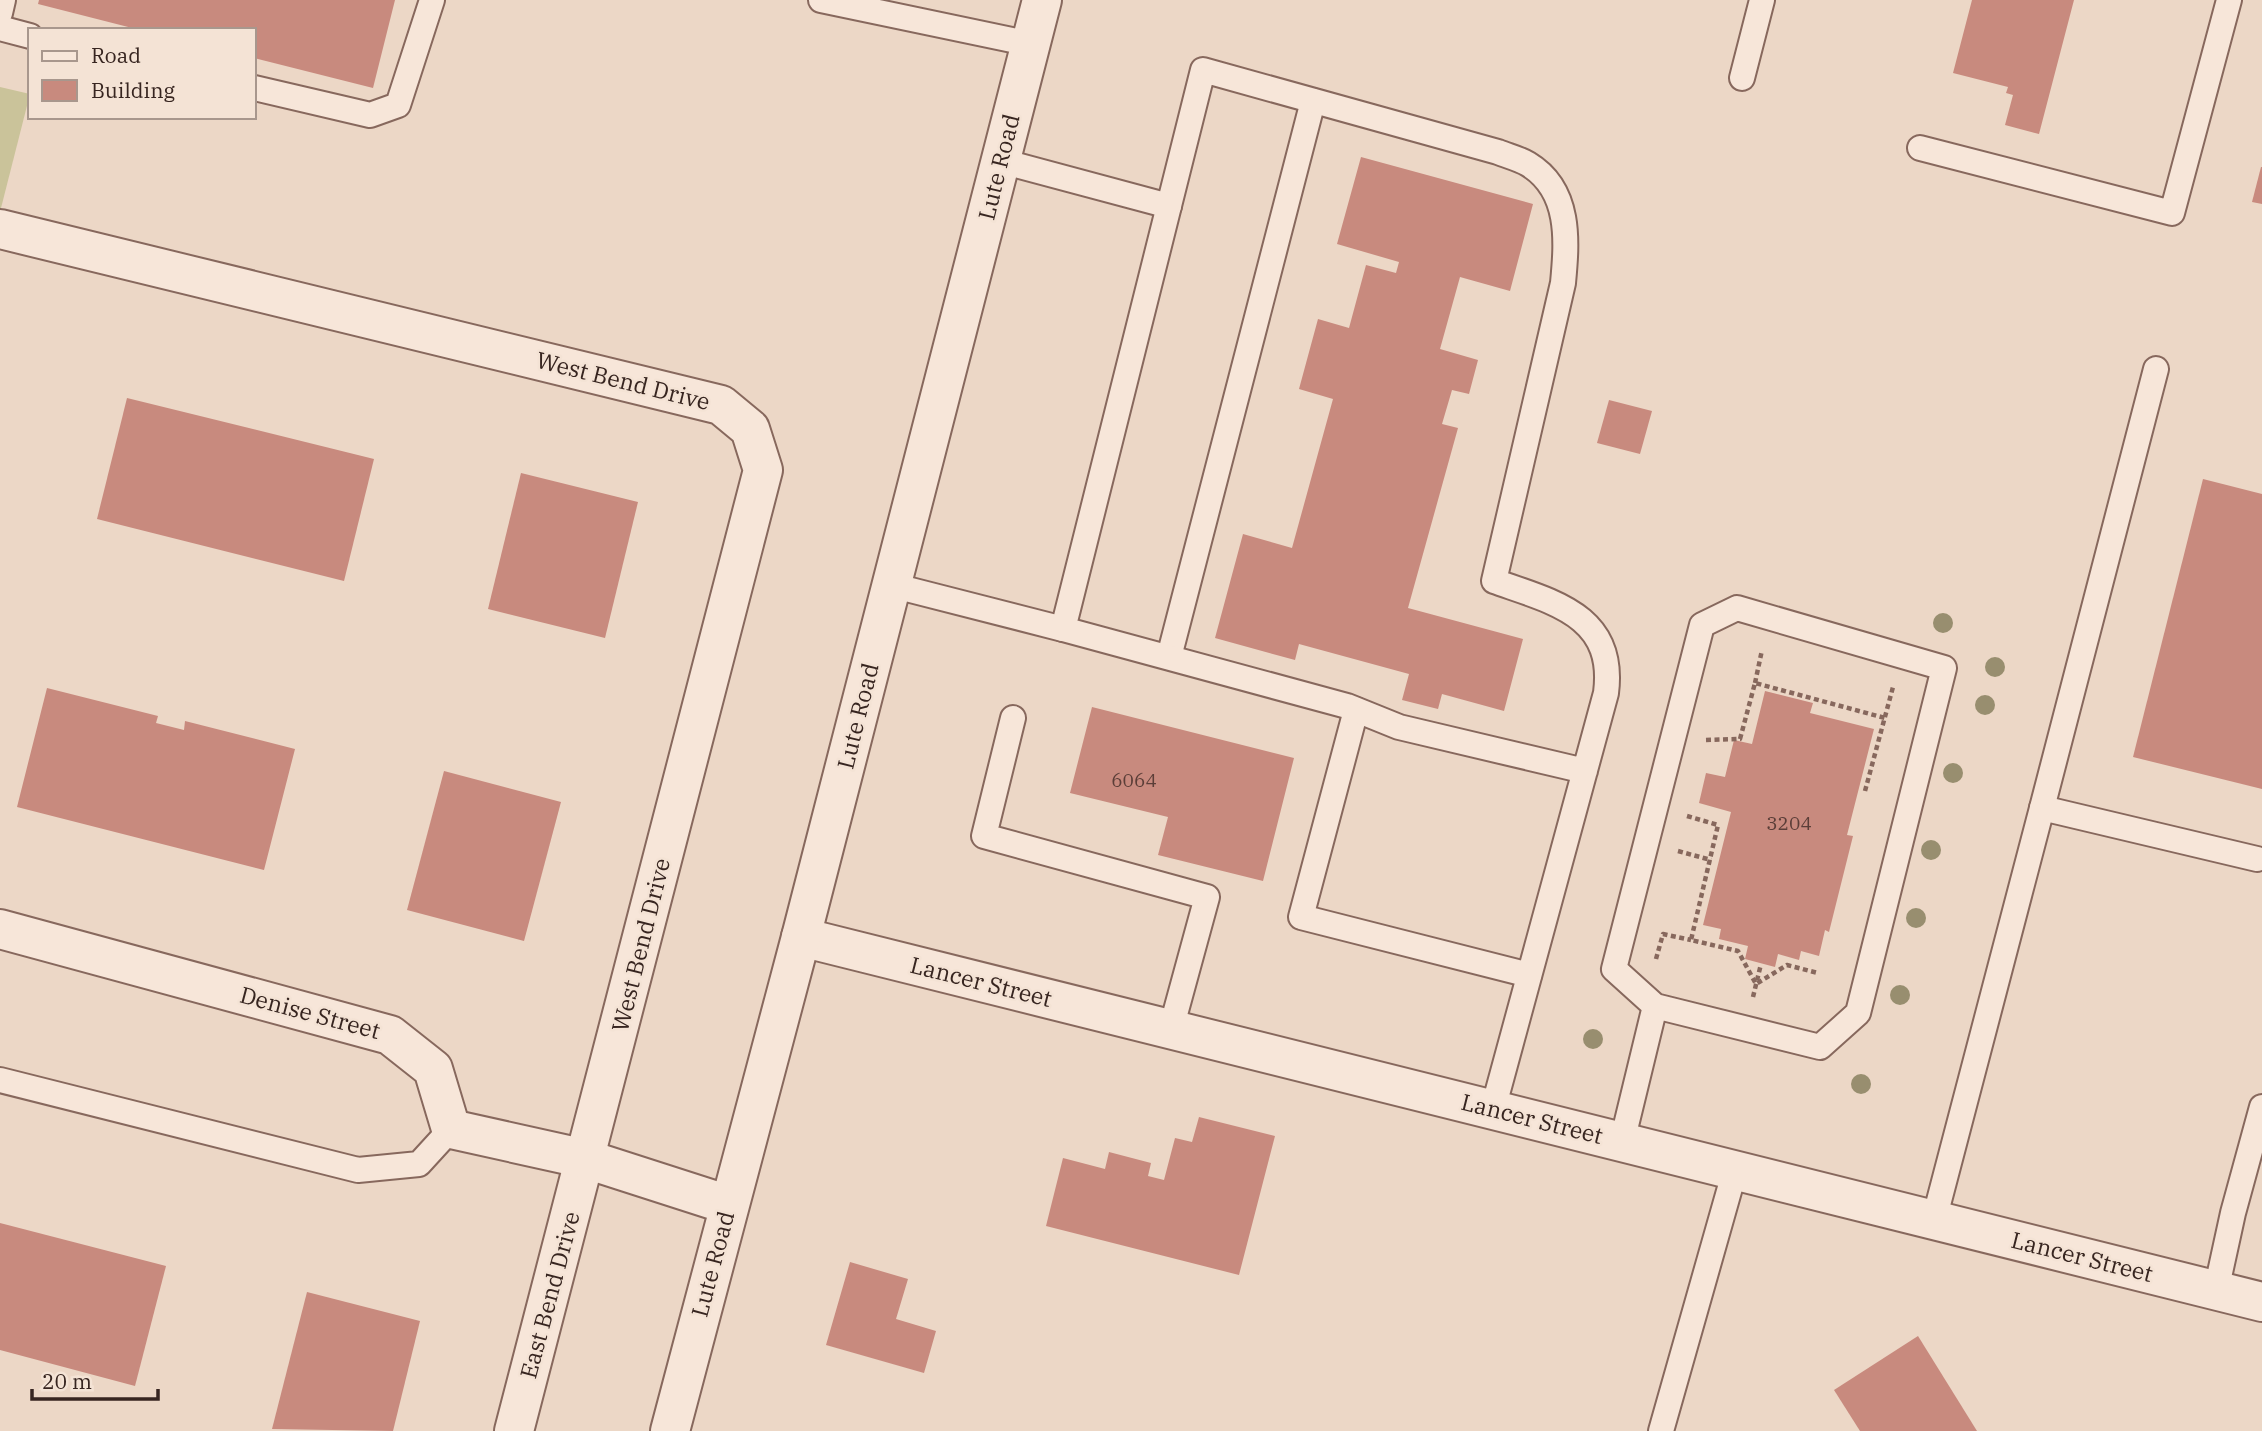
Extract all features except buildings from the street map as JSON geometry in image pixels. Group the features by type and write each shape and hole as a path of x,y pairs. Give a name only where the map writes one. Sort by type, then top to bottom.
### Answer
{"street":[{"name":"Lute Road","path":"670,1431 801,937 1042,0"},
{"name":"West Bend Drive","path":"0,229 721,405 750,429 763,470 586,1159"},
{"name":"Denise Street","path":"0,929 390,1035 433,1069 452,1129"},
{"name":"Lancer Street","path":"801,937 2262,1302"},
{"path":"452,1129 586,1159 729,1205"},
{"name":"East Bend Drive","path":"514,1431 586,1159"}],"lane":[{"path":"0,13 3,0"},
{"path":"256,88 370,115 398,105 432,0"},
{"path":"821,0 894,7 1031,44"},
{"path":"1742,78 1762,0"},
{"path":"1920,148 2172,213 2229,0"},
{"path":"0,28 28,35"},
{"path":"1063,629 1203,70 1498,152 1529,164 1546,180 1560,203 1567,238 1563,283 1494,581 1566,606 1589,625 1602,646 1609,672 1606,693 1493,1109"},
{"path":"1168,657 1313,100"},
{"path":"1001,161 1169,206"},
{"path":"1934,1220 2156,369"},
{"path":"891,585 1168,657 1356,710 1399,727 1585,771"},
{"path":"1737,608 1944,668 1857,1013 1820,1047 1655,1006 1614,969 1702,625 1737,608"},
{"path":"1356,710 1301,917 1529,975"},
{"path":"1013,718 984,836 1208,897 1171,1029"},
{"path":"2042,808 2257,859"},
{"path":"1622,1142 1655,1006"},
{"path":"0,1080 358,1170 419,1164 452,1129"},
{"path":"2216,1291 2233,1213 2259,1132 2262,1107"},
{"path":"1661,1431 1735,1170"}],"path":[{"path":"1704,750 1707,739 1740,739 1762,650 1751,647"},
{"path":"1755,683 1885,718"},
{"path":"1866,791 1894,687 1901,689"},
{"path":"1690,807 1687,818 1718,825 1691,940"},
{"path":"1654,963 1663,934 1738,951 1756,984"},
{"path":"1756,984 1761,964"},
{"path":"1756,984 1787,965 1818,973"}],"shaded area":[{"path":"0,87 28,94 28,102 0,212"}]}
